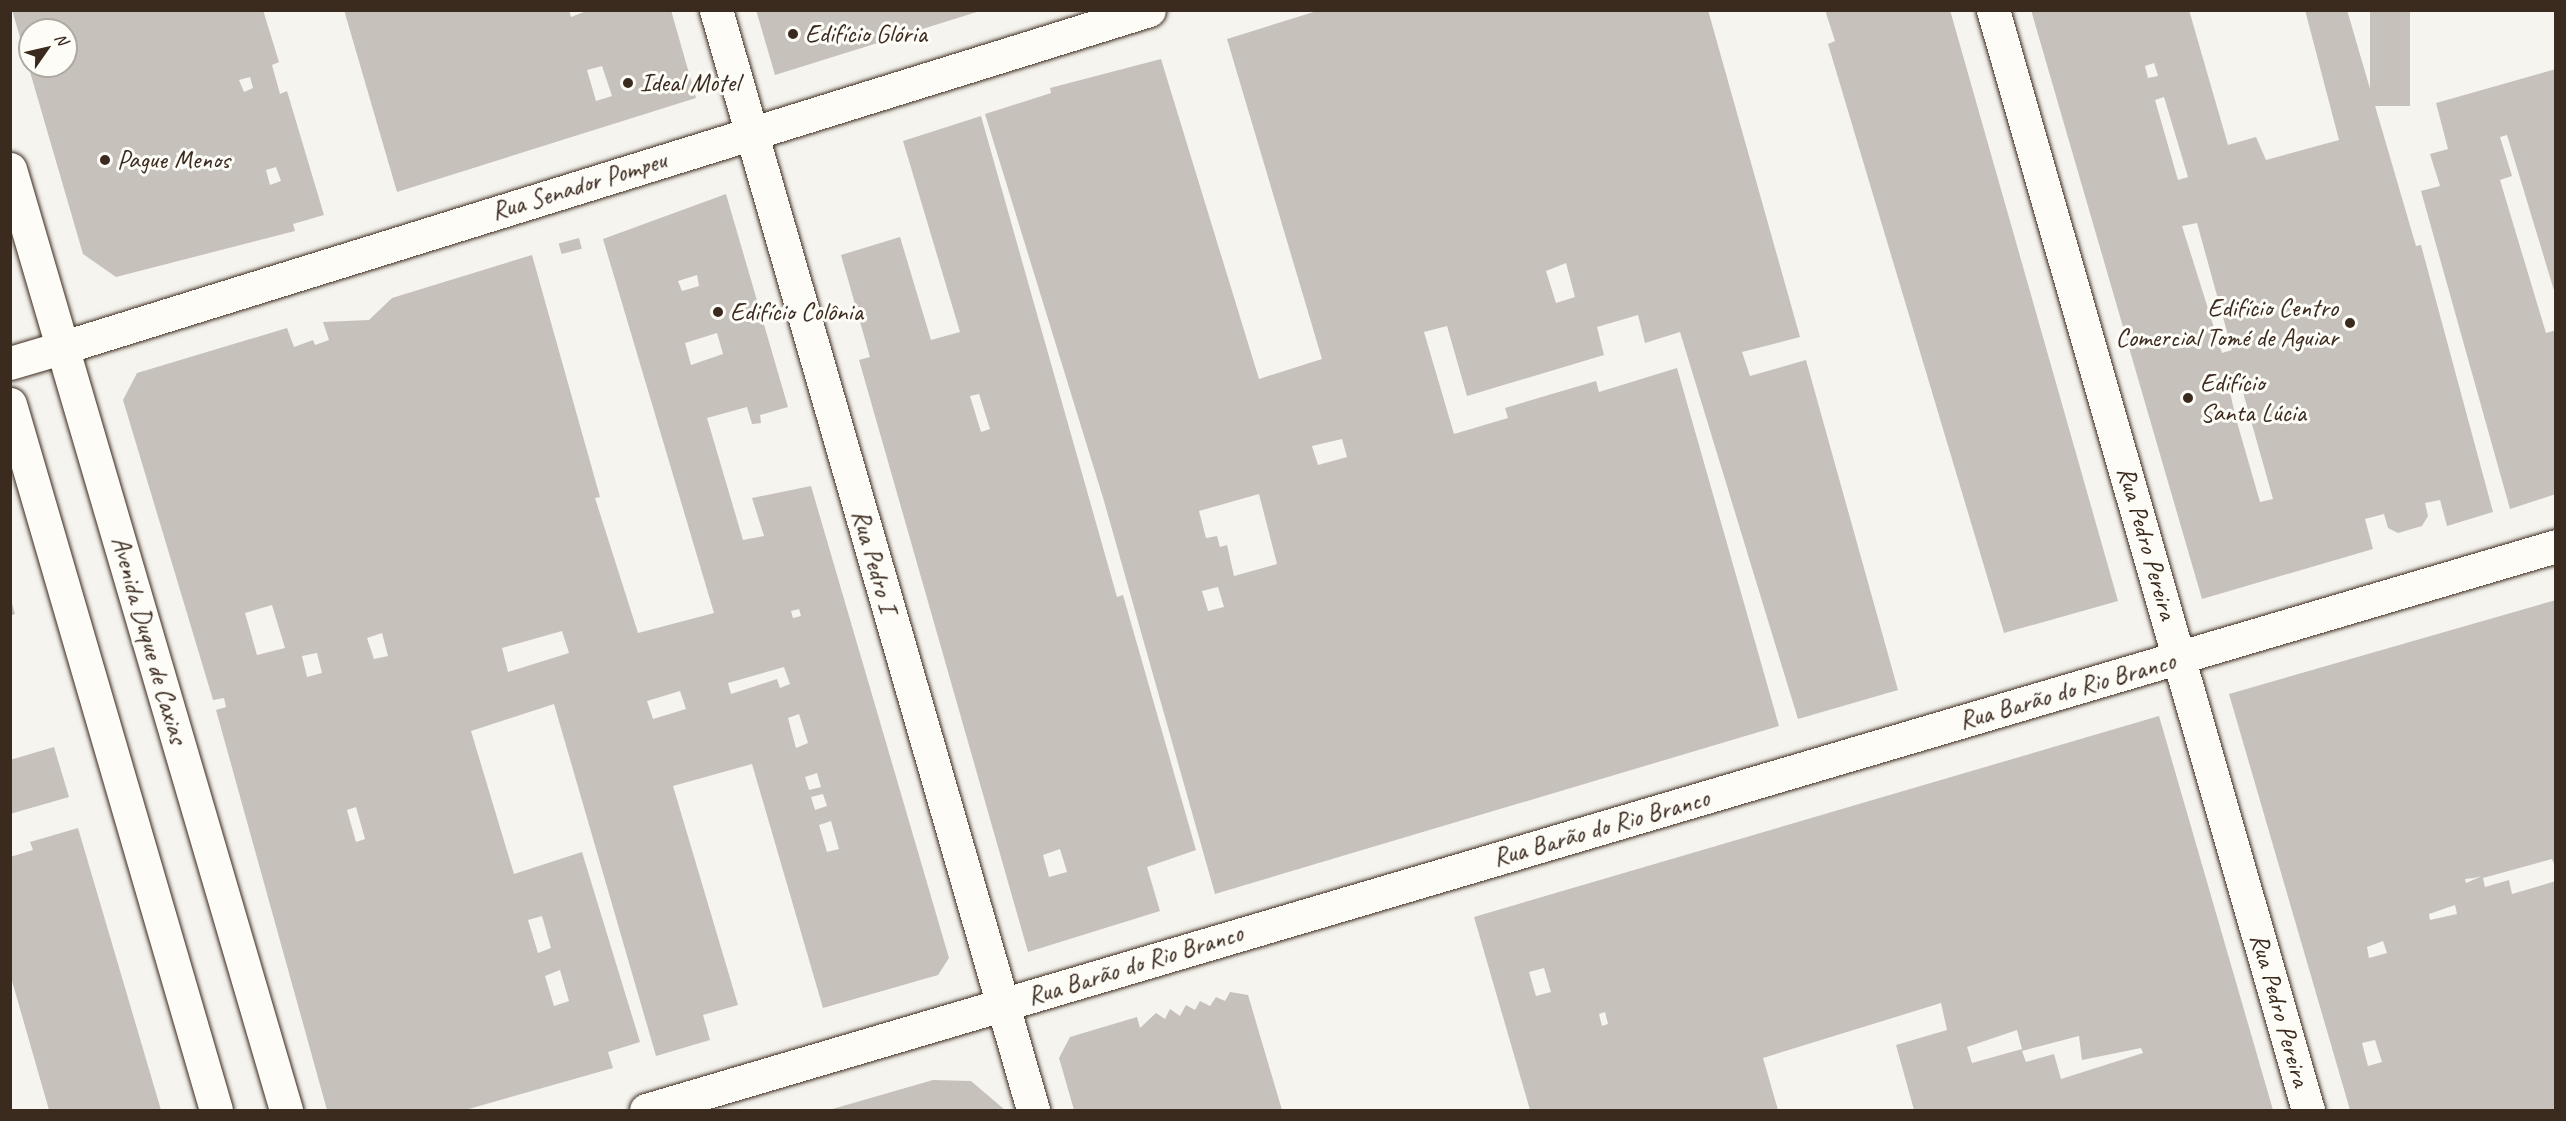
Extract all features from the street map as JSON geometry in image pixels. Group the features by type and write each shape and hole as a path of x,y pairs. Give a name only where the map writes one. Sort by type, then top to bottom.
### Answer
{"street":[{"name":"Rua Pedro I","path":"716,10 1033,1110"},
{"name":"Rua Senador Pompeu","path":"10,363 1149,10"},
{"name":"Rua Pedro Pereira","path":"1993,10 2308,1110"},
{"name":"Avenida Duque de Caxias","path":"10,169 286,1110"},
{"path":"10,404 216,1110"},
{"name":"Rua Barão do Rio Branco","path":"646,1110 2556,546"}],"building":[{"path":"12,10 263,10 279,62 272,65 280,94 287,91 324,215 293,224 295,231 116,277 83,254 32,78 78,78 78,18 18,18 18,31","holes":["250,77 253,88 244,92 239,80","191,149 196,165 181,170 176,153","276,167 281,181 270,185 266,170"]},
{"path":"344,10 569,10 571,17 589,10 671,10 696,98 397,192","holes":["602,66 612,96 596,101 587,70"]},
{"path":"756,10 980,10 980,11 775,75"},
{"path":"1320,10 1708,10 1800,337 1742,352 1750,376 1806,360 1898,690 1798,719 1680,332 1645,343 1638,315 1597,327 1604,355 1467,396 1447,326 1424,332 1454,434 1508,418 1505,408 1596,381 1599,392 1677,368 1779,726 1215,894 1104,501 985,114 1051,93 1050,88 1161,59 1259,379 1322,359 1227,39","holes":["1566,263 1575,297 1556,303 1546,271","1342,439 1347,457 1318,465 1312,446","1259,494 1277,564 1234,576 1227,545 1220,547 1217,536 1206,538 1199,511","1218,587 1224,607 1208,611 1202,591"]},
{"path":"1825,10 1950,10 2118,601 2004,633 1828,44 1835,41"},
{"path":"2031,10 2189,10 2228,145 2256,137 2266,160 2339,140 2305,10 2347,10 2416,246 2421,245 2493,512 2447,526 2440,500 2425,503 2428,516 2422,526 2398,533 2388,528 2384,514 2365,519 2373,549 2202,599","holes":["2154,63 2158,76 2148,78 2145,66","2164,97 2188,177 2178,180 2155,100","2197,223 2232,350 2222,353 2182,226","2239,378 2273,499 2260,502 2228,382"]},
{"path":"2370,10 2410,10 2410,106 2370,106"},
{"path":"2556,69 2556,297 2507,135 2500,137 2512,176 2500,180 2546,333 2556,330 2556,494 2510,509 2421,191 2440,186 2430,154 2448,149 2436,103"},
{"path":"981,116 1117,597 1123,595 1196,850 1147,867 1160,911 1028,952 859,360 870,357 841,255 900,237 931,340 960,332 903,141","holes":["979,394 990,429 981,432 970,396","1060,849 1067,872 1049,877 1043,855"]},
{"path":"726,194 788,407 760,415 761,423 752,424 747,407 707,418 743,540 764,536 752,498 811,486 949,958 938,975 823,1008 752,764 673,786 738,1005 703,1015 710,1040 656,1056 554,704 471,731 514,874 582,852 640,1042 608,1052 613,1068 465,1110 327,1110 216,710 226,707 224,698 213,700 123,400 137,373 287,328 294,347 313,340 315,345 329,340 323,322 369,320 392,298 532,255 600,497 595,498 638,633 714,613 603,239","holes":["697,275 699,286 682,291 678,281","717,333 723,354 691,365 685,343","272,605 285,648 257,655 245,613","799,609 801,616 793,618 791,611","562,631 569,653 508,672 502,648","382,633 388,656 374,659 367,638","317,653 322,673 307,677 302,656","784,667 790,684 780,688 777,679 731,694 728,683","680,691 686,709 653,719 647,701","799,714 808,743 796,748 788,718","817,773 821,787 809,790 805,777","823,794 827,806 815,810 811,797","356,807 365,839 356,842 347,810","831,821 839,849 827,852 819,825","542,916 551,948 538,953 528,920","560,970 569,1001 554,1006 545,976"]},
{"path":"579,238 582,249 562,254 559,243"},
{"path":"2556,600 2556,869 2552,859 2483,878 2485,887 2509,880 2512,894 2556,881 2556,1110 2350,1110 2229,694","holes":["2482,876 2466,883 2465,879","2455,905 2457,914 2430,920 2429,914","2383,941 2387,953 2369,958 2367,947","2375,1040 2382,1062 2368,1066 2362,1043"]},
{"path":"10,601 15,614 10,616"},
{"path":"2159,716 2273,1110 1914,1110 1896,1045 1947,1030 1941,1003 1763,1058 1778,1110 1530,1110 1474,917","holes":["1544,968 1551,992 1536,996 1529,972","1605,1012 1608,1024 1602,1026 1599,1014","2017,1030 2022,1049 1972,1063 1967,1047","2079,1036 2082,1060 2141,1048 2143,1053 2061,1079 2054,1054 2026,1062 2022,1051"]},
{"path":"54,747 69,797 10,814 10,760"},
{"path":"78,828 161,1110 49,1110 10,974 10,857 33,850 30,842"},
{"path":"1230,992 1248,995 1282,1110 1074,1110 1059,1058 1070,1037 1137,1017 1140,1028 1156,1013 1165,1019 1170,1009 1180,1016 1186,1005 1195,1010 1200,1001 1210,1006 1216,997 1225,1001"},
{"path":"933,1080 971,1081 1005,1110 829,1110"}],"place":[{"name":"Edifício Glória","path":"793,34"},
{"name":"Ideal Motel","path":"628,83"},
{"name":"Pague Menos","path":"105,160"},
{"name":"Edifício Colônia","path":"718,312"},
{"name":"Edifício Centro Comercial Tomé de Aguiar","path":"2350,323"},
{"name":"Edifício Santa Lúcia","path":"2188,398"}]}
